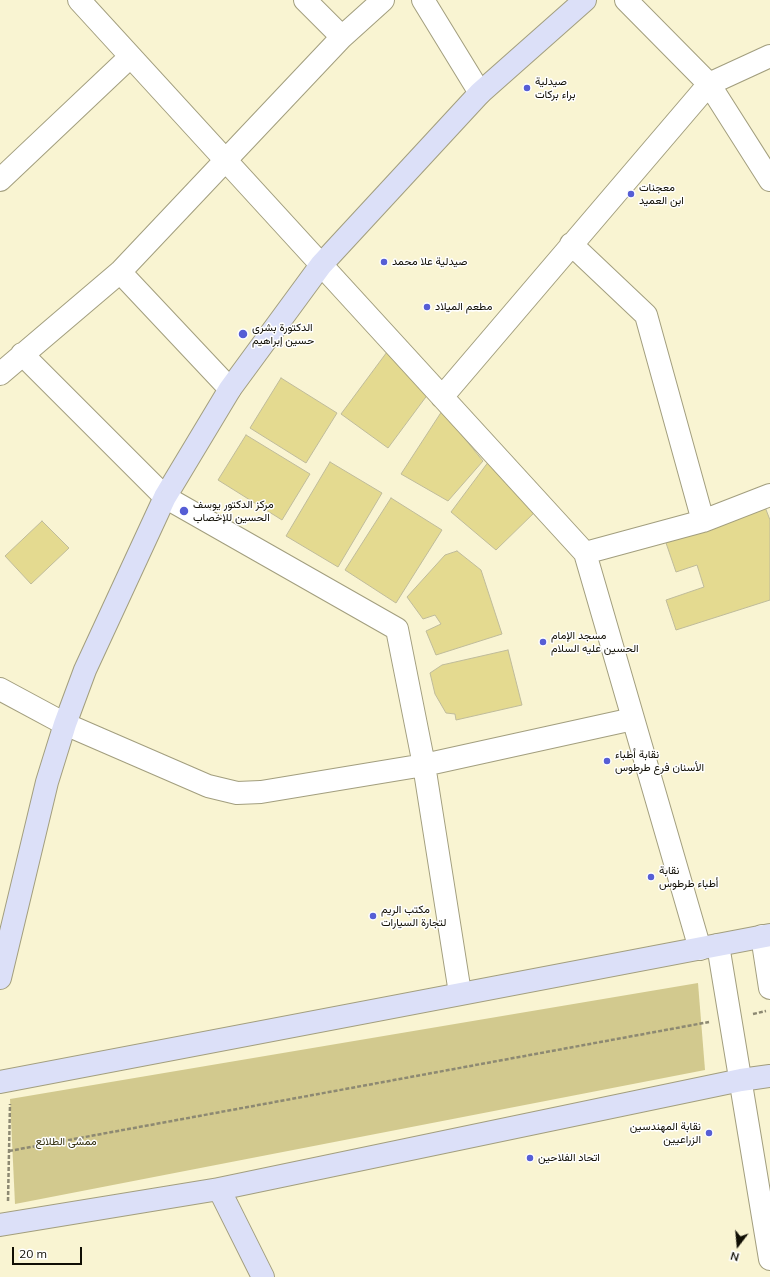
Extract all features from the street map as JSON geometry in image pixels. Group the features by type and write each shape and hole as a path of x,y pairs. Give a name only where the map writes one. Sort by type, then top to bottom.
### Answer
{"street":[{"path":"79,0 585,553 633,719 709,947 730,1018 770,1259"},
{"path":"305,0 342,38"},
{"path":"0,374 120,272 342,38 383,0"},
{"path":"423,0 480,93"},
{"path":"0,978 47,782 65,724 86,670 165,497 230,390 321,265 480,93 585,0"},
{"path":"626,0 708,84 770,180"},
{"path":"442,397 708,84 770,56"},
{"path":"0,180 130,57"},
{"path":"571,244 646,315 703,521"},
{"path":"120,272 230,390"},
{"path":"22,354 165,497 397,629 424,765 460,993"},
{"path":"585,553 703,521 770,495"},
{"path":"0,689 65,724 208,786 237,794 261,792 424,765 633,719"},
{"path":"5,1081 460,993 766,936 770,988"},
{"path":"4,1224 219,1189 741,1080 770,1076"},
{"path":"219,1189 263,1277"}],"path":[{"path":"9,1151 770,1010"},
{"path":"4,1224 9,1151 5,1081"}],"green space":[{"name":"ممشى الطلائع","path":"698,983 705,1070 15,1204 10,1099"}],"building":[{"path":"387,352 434,386 388,448 341,414"},
{"path":"281,378 337,413 306,463 250,428"},
{"path":"442,411 483,461 448,501 401,474"},
{"path":"246,435 310,474 282,520 218,480"},
{"path":"489,461 537,510 496,550 451,512"},
{"path":"330,462 382,493 338,567 286,536"},
{"path":"391,498 442,530 396,603 345,570"},
{"path":"765,507 770,520 770,600 676,630 666,600 704,587 697,565 676,572 665,540"},
{"path":"42,521 69,548 31,584 5,556"},
{"path":"457,551 481,570 502,634 436,655 426,631 441,624 435,615 423,619 407,597 445,555"},
{"path":"508,650 522,705 456,720 455,714 446,713 435,694 430,673 442,665"}],"place":[{"name":"صيدلية براء بركات","path":"527,88"},
{"name":"معجنات ابن العميد","path":"631,194"},
{"name":"صيدلية علا محمد","path":"384,262"},
{"name":"مطعم الميلاد","path":"427,307"},
{"name":"الدكتورة بشرى حسين إبراهيم","path":"243,334"},
{"name":"مركز الدكتور يوسف الحسين للإخصاب","path":"184,511"},
{"name":"مسجد الإمام الحسين عليه السلام","path":"543,642"},
{"name":"نقابة أطباء الأسنان فرع طرطوس","path":"607,761"},
{"name":"نقابة أطباء طرطوس","path":"651,877"},
{"name":"مكتب الريم لتجارة السيارات","path":"373,916"},
{"name":"نقابة المهندسين الزراعيين","path":"709,1133"},
{"name":"اتحاد الفلاحين","path":"530,1158"}]}
